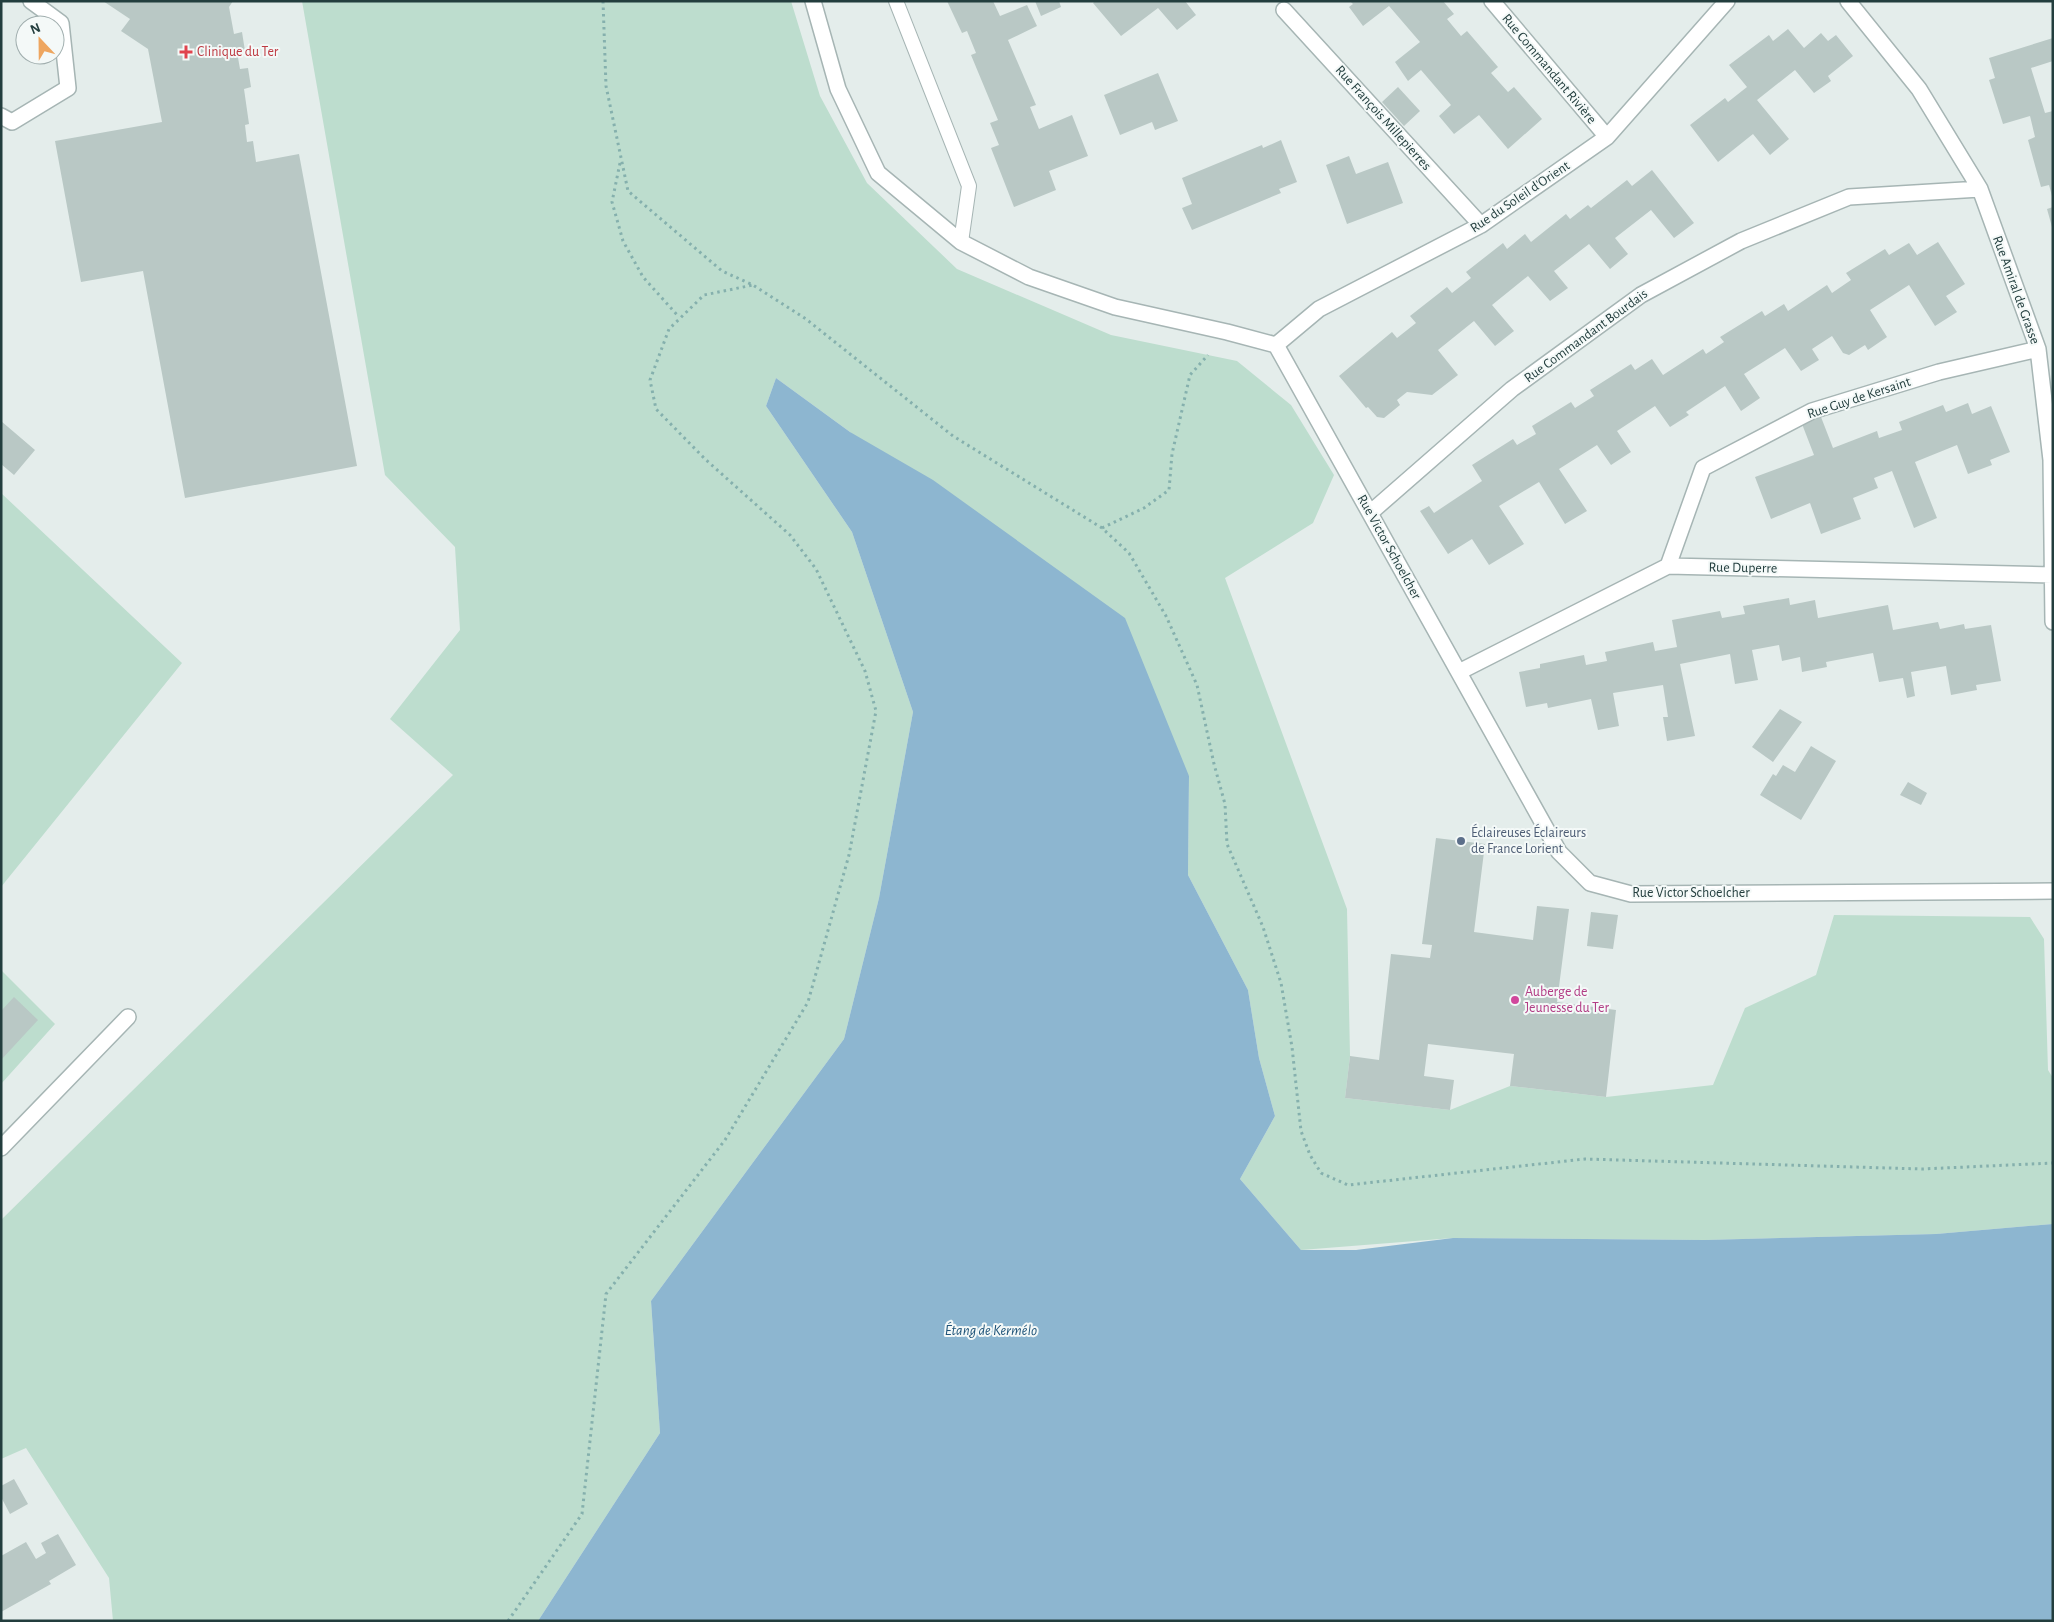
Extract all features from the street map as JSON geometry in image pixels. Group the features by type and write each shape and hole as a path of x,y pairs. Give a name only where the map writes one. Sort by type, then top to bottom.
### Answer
{"street":[{"path":"1,116 12,122 68,88 61,24 31,1"},
{"path":"813,1 838,89 878,173 961,242 1029,277 1115,307 1276,345"},
{"name":"Rue Commandant Rivière","path":"1492,1 1607,137"},
{"name":"Rue du Soleil d'Orient","path":"1276,345 1319,309 1481,226 1607,137 1727,1"},
{"name":"Rue Amiral de Grasse","path":"1848,1 1919,89 1980,189 2038,349 2051,460 2053,622"},
{"name":"Rue François Millepierres","path":"1284,10 1481,226"},
{"name":"Rue Commandant Bourdais","path":"1370,514 1512,389 1641,295 1741,241 1848,197 1980,189"},
{"name":"Rue Victor Schoelcher","path":"1276,345 1559,852 1590,883 1631,894 2053,891"},
{"name":"Rue Guy de Kersaint","path":"1668,566 1703,468 1812,410 1939,372 2038,349"},
{"name":"Rue Duperre","path":"1459,672 1668,566 2052,575"},
{"path":"1,1148 128,1018"}],"lane":[{"path":"896,1 969,186 961,242"}],"path":[{"path":"603,1 606,86 628,191 722,271 753,285 806,319 953,436 1102,528 1129,553 1166,616 1197,685 1214,764 1225,804 1227,844 1263,927 1281,982 1292,1046 1302,1131 1310,1156 1321,1173 1348,1185 1585,1160 1922,1169 2053,1163"},
{"path":"620,160 612,202 623,242 643,277 679,317"},
{"path":"508,1621 582,1514 606,1294 725,1140 808,1002 849,855 876,711 865,671 816,569 790,535 705,460 656,409 650,380 669,329 679,317 704,295 753,285"},
{"path":"1102,528 1144,508 1169,490 1172,454 1190,375 1227,332"}],"green space":[{"path":"302,1 791,1 820,96 867,183 957,269 1111,335 1237,361 1291,405 1334,475 1313,523 1225,578 1347,909 1350,1056 1345,1098 1450,1110 1510,1086 1606,1097 1713,1085 1745,1008 1816,975 1834,915 2030,917 2044,939 2048,1070 2053,1078 2053,1224 1936,1234 1705,1240 1453,1238 1301,1250 1240,1179 1275,1116 1259,1058 1248,990 1188,875 1189,776 850,432 776,378 766,406 852,532 913,712 879,898 844,1039 651,1301 660,1433 538,1621 113,1621 109,1578 26,1448 1,1459 1,1220 453,775 390,719 460,630 455,547 385,475"},
{"path":"1,493 182,663 1,887"},
{"path":"1,970 55,1024 1,1084"}],"water":[{"name":"Étang de Kermélo","path":"776,378 850,432 933,480 1125,618 1189,776 1188,875 1248,990 1259,1058 1275,1116 1240,1179 1301,1250 1356,1250 1453,1238 1705,1240 1936,1234 2053,1224 2053,1621 538,1621 660,1433 651,1301 844,1039 879,898 913,712 852,532 766,406"}],"building":[{"path":"103,1 233,1 229,7 234,34 242,32 245,51 237,52 240,69 248,68 251,87 244,89 249,124 245,125 247,142 253,141 256,162 299,154 357,466 185,498 143,271 81,282 55,141 162,122 148,49 121,31 130,19"},
{"path":"947,1 993,1 1000,16 1027,5 1037,26 1008,40 1036,105 1030,107 1039,129 1072,115 1088,156 1049,171 1056,190 1014,207 991,148 999,145 990,123 998,120 971,55 976,53 967,31 962,33"},
{"path":"1035,1 1059,1 1061,7 1041,16"},
{"path":"1095,1 1185,1 1196,15 1177,30 1158,8 1121,36 1093,3"},
{"path":"1350,1 1443,1 1454,14 1447,19 1461,36 1467,31 1498,67 1491,73 1508,92 1514,87 1542,119 1508,149 1479,115 1454,134 1439,116 1451,105 1421,70 1408,81 1395,62 1420,42 1389,6 1363,26 1349,7 1353,4"},
{"path":"1788,29 1804,48 1821,33 1828,41 1836,35 1853,56 1828,76 1831,81 1814,93 1795,70 1757,100 1789,139 1770,155 1753,134 1718,162 1690,125 1725,98 1728,102 1747,87 1729,65 1769,35 1773,41"},
{"path":"2053,38 2053,61 2031,68 2045,113 2053,111 2052,196 2049,185 2041,187 2028,140 2035,137 2030,116 2003,124 1989,80 1995,78 1989,58"},
{"path":"1158,73 1178,121 1155,130 1152,122 1120,135 1104,95"},
{"path":"1398,87 1420,111 1404,126 1382,102"},
{"path":"1281,140 1297,182 1279,189 1281,193 1192,230 1182,208 1192,204 1182,178 1262,145 1263,148"},
{"path":"1349,156 1356,174 1388,162 1403,203 1347,224 1326,165"},
{"path":"1652,170 1694,223 1674,238 1651,210 1615,238 1628,254 1610,269 1589,244 1554,271 1568,288 1550,301 1528,276 1492,305 1514,331 1495,346 1474,321 1438,350 1458,375 1432,395 1407,392 1397,400 1400,405 1384,418 1377,417 1368,407 1366,408 1339,376 1392,332 1397,338 1416,323 1410,316 1447,287 1452,293 1471,278 1466,272 1503,243 1507,249 1525,234 1531,242 1566,214 1570,219 1588,205 1591,208 1627,180 1632,186"},
{"path":"2053,207 2053,227 2052,227 2047,209"},
{"path":"1938,242 1965,284 1946,296 1957,312 1935,326 1909,285 1870,310 1887,337 1868,350 1865,345 1849,355 1843,353 1832,336 1812,349 1819,360 1801,371 1785,348 1744,374 1760,398 1741,411 1725,386 1686,412 1689,415 1670,427 1655,406 1617,431 1631,452 1611,465 1597,445 1559,469 1587,511 1565,524 1539,482 1499,506 1524,544 1489,565 1472,539 1448,554 1420,511 1429,506 1434,513 1482,481 1472,465 1513,439 1517,445 1536,434 1532,426 1571,402 1575,408 1594,396 1590,390 1631,364 1635,370 1652,359 1663,375 1703,349 1706,354 1724,342 1720,337 1762,311 1765,316 1784,304 1788,311 1827,285 1832,293 1851,280 1846,273 1885,249 1889,255 1909,243 1917,255"},
{"path":"1968,403 1972,414 1991,406 2010,452 1990,460 1992,465 1968,474 1957,445 1915,462 1937,518 1914,528 1892,471 1874,478 1878,488 1853,498 1861,519 1821,534 1810,503 1771,519 1755,477 1814,455 1802,424 1821,417 1833,448 1877,431 1879,438 1902,430 1899,422 1943,405 1946,412"},
{"path":"1,421 35,450 14,475 1,464"},
{"path":"1789,598 1790,605 1815,600 1818,618 1888,605 1893,630 1938,622 1940,629 1964,624 1965,629 1991,625 2001,681 1976,685 1977,690 1951,695 1946,666 1911,672 1915,696 1907,698 1903,678 1879,682 1873,653 1826,662 1827,667 1802,672 1800,657 1782,661 1779,645 1752,650 1758,680 1735,684 1730,654 1680,664 1695,736 1667,741 1663,717 1668,717 1663,685 1613,693 1619,726 1598,730 1591,699 1548,708 1547,703 1526,707 1519,672 1540,668 1540,664 1584,655 1586,665 1607,661 1605,652 1653,642 1655,651 1677,647 1672,620 1720,611 1722,618 1745,614 1743,606"},
{"path":"1780,709 1802,722 1773,762 1752,747"},
{"path":"1811,746 1836,761 1801,820 1760,795 1773,774 1776,776 1783,765 1795,772"},
{"path":"1908,782 1927,793 1921,805 1900,795"},
{"path":"1436,838 1485,844 1474,932 1533,940 1537,906 1569,909 1557,1002 1616,1010 1606,1097 1510,1086 1514,1054 1428,1044 1424,1076 1454,1080 1450,1110 1345,1098 1350,1056 1379,1060 1391,954 1430,958 1432,945 1422,944"},
{"path":"1591,912 1618,915 1613,949 1587,946"},
{"path":"14,997 38,1020 1,1060 1,1011"},
{"path":"14,1479 28,1504 10,1514 1,1497 1,1486"},
{"path":"58,1534 76,1565 49,1581 51,1584 1,1612 1,1556 26,1542 36,1559 46,1553 41,1543"}],"place":[{"name":"Clinique du Ter","path":"186,52"},
{"name":"Éclaireuses Éclaireurs de France Lorient","path":"1461,841"},
{"name":"Auberge de Jeunesse du Ter","path":"1515,1000"}]}
